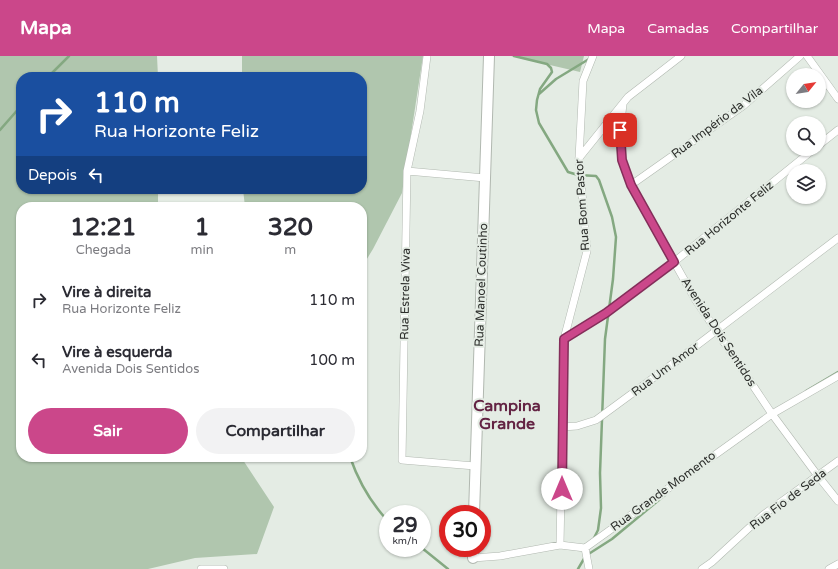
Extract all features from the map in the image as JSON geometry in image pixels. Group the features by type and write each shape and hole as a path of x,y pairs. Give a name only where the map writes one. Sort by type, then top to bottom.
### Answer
{"street":[{"name":"Rua Estrela Viva","path":"427,56 420,111 407,171 402,460 475,466"},
{"name":"Rua Manoel Coutinho","path":"474,505 489,56"},
{"name":"Rua Bom Pastor","path":"560,545 564,339 587,251 579,158 583,81 593,56"},
{"path":"579,158 628,97 681,56"},
{"name":"Rua Império da Vila","path":"631,185 743,106 800,56"},
{"path":"806,56 838,99"},
{"name":"Avenida Dois Sentidos","path":"623,104 620,130 622,160 631,185 695,299 772,414 838,501"},
{"path":"826,139 838,130"},
{"name":"Rua Horizonte Feliz","path":"564,339 606,313 674,262 805,156"},
{"path":"407,171 485,178"},
{"name":"Rua Um Amor","path":"562,427 577,426 596,420 838,238"},
{"name":"Rua Grande Momento","path":"585,548 729,443 772,414 838,376"},
{"name":"Rua Fio de Seda","path":"702,569 712,562 763,514 838,461"},
{"path":"491,555 500,556 560,545 585,548 589,569"},
{"path":"829,569 838,564"},
{"path":"201,569 224,569"}],"green space":[{"path":"0,56 157,56 158,72 16,72 16,194 158,194 158,202 16,202 16,462 244,462 274,507 257,554 195,558 148,569 0,569"},
{"path":"242,56 423,56 402,193 367,259 367,202 244,202 244,194 367,194 367,72 242,72"},
{"path":"511,56 584,56 580,72"}],"waterway":[{"path":"53,72 69,56"},
{"path":"514,56 547,64 551,68 552,72 540,89 537,100 536,110 539,123 568,172 578,175 596,176 599,180 612,217 616,237 613,279 605,339 600,473 601,508 598,530 594,538"},
{"path":"539,94 556,79 589,59"},
{"path":"0,130 16,112"},
{"path":"806,391 838,372"},
{"path":"352,462 366,491 379,510"},
{"path":"587,555 612,539 665,495"},
{"path":"431,555 448,569"},
{"path":"578,569 585,557"}],"district":[{"name":"Campina Grande","path":"507,414"}],"route":[{"path":"562,489 564,339 606,313 674,262 631,185 622,160 620,130"}]}
